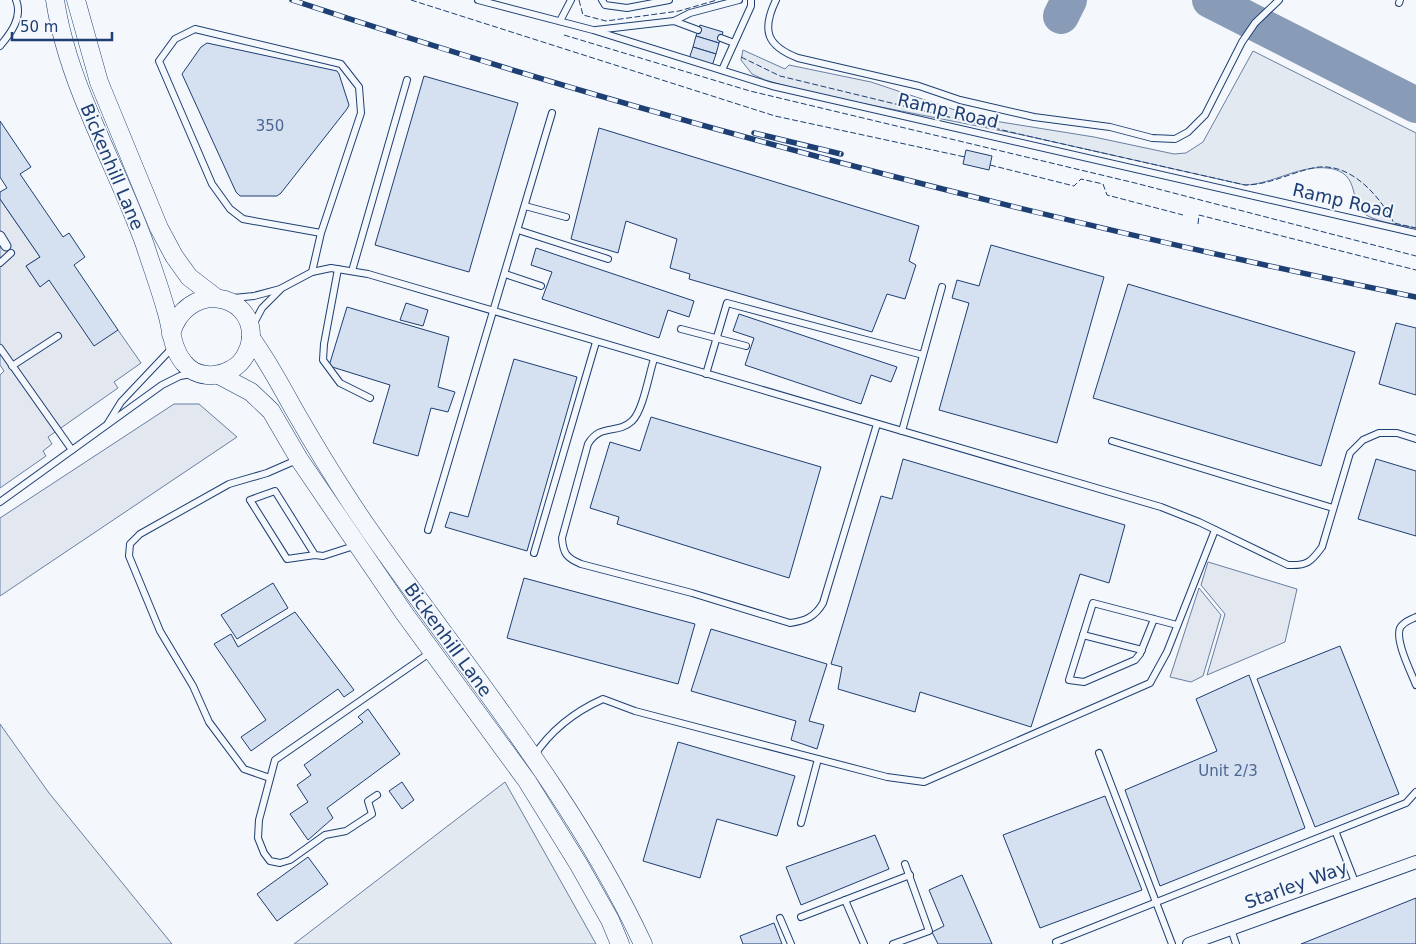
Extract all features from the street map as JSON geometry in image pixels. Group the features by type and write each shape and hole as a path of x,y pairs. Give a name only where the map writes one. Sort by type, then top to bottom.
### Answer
{"main road":[{"name":"Bickenhill Lane","path":"55,0 75,81 144,243 167,311 173,340"},
{"name":"Bickenhill Lane","path":"76,0 99,82 160,228 174,256 189,277 220,298"},
{"path":"220,298 242,313 250,335 247,353 241,362 220,375 198,373 186,366 173,340 183,309 198,299 220,298"},
{"name":"Bickenhill Lane","path":"250,335 267,360 292,406 355,509 422,606 533,757 583,831 628,911 643,944"},
{"name":"Bickenhill Lane","path":"220,375 258,398 271,411 299,459 358,545 432,651 527,781 579,865 610,920 620,944"}],"street":[{"path":"0,236 9,250"},
{"name":"Starley Way","path":"1190,944 1355,882 1416,862"}],"lane":[{"path":"0,46 16,22 19,8 16,0"},
{"name":"Ramp Road","path":"478,0 540,18 593,30 772,86 1416,234"},
{"path":"560,21 571,0"},
{"path":"602,0 605,5 627,8 670,0"},
{"path":"593,30 674,21 690,13 739,0"},
{"path":"722,70 751,6 751,0"},
{"path":"776,0 771,11 767,32 778,48 798,58 918,86 960,100 1034,117 1110,127 1152,138 1175,139 1188,132 1205,115 1242,42 1255,23 1279,0"},
{"path":"674,21 698,30"},
{"path":"312,272 321,233 361,113 359,87 342,64 195,29 175,39 159,61 212,184 230,210 243,218 321,233"},
{"path":"720,38 734,43"},
{"path":"352,272 407,80"},
{"path":"428,530 552,113"},
{"path":"525,206 566,217"},
{"path":"518,230 608,259"},
{"path":"0,263 9,250"},
{"path":"220,298 254,296 280,289 312,272 331,268 352,272 1161,507 1215,530 1288,565 1302,566 1313,559 1322,547 1350,453 1363,440 1388,433 1397,433 1416,439"},
{"path":"338,269 324,344 323,360 340,384 370,398"},
{"path":"505,274 541,286"},
{"path":"902,431 942,287"},
{"path":"250,335 262,308 280,289"},
{"path":"706,374 727,304 923,355"},
{"path":"681,329 746,346"},
{"path":"12,366 58,336"},
{"path":"106,426 120,402 173,340"},
{"path":"534,553 596,342"},
{"path":"0,348 72,450"},
{"path":"654,359 638,413 631,422 623,426 601,431 593,435 588,444 562,538 563,551 568,558 581,564 692,593 790,623 802,622 818,611 823,603 877,424"},
{"path":"0,502 162,385 180,376 198,373"},
{"path":"1112,441 1333,508"},
{"path":"270,778 244,769 209,722 194,686 160,630 129,556 130,544 140,534 230,484 267,473 299,459"},
{"path":"315,554 275,491 250,500 287,559 315,554 323,556 358,545"},
{"path":"533,757 545,738 560,725 585,707 603,699 635,711 887,777 924,782 1150,683 1167,652 1215,530"},
{"path":"1154,619 1142,650 1135,660 1084,682 1069,680 1094,603 1177,625"},
{"path":"1416,617 1405,622 1400,628 1399,639 1416,685"},
{"path":"1083,636 1142,650"},
{"path":"377,795 368,800 372,814 346,831 325,836 290,860 280,863 270,861 264,853 258,838 259,820 275,760 432,651"},
{"path":"1099,753 1172,944"},
{"path":"801,823 818,759"},
{"path":"1056,942 1336,833 1406,803 1416,792"},
{"path":"1336,833 1355,882"},
{"path":"893,944 929,931 905,864"},
{"path":"801,917 910,875"},
{"path":"845,900 864,944"},
{"path":"780,918 791,944"},
{"path":"1231,928 1236,944"}],"shaded area":[{"path":"743,50 785,69 789,65 871,82 982,119 1094,137 1174,154 1186,153 1203,142 1253,51 1416,133 1416,228 1385,222 1368,216 1361,211 1346,176 1338,171 1327,168 1306,169 1266,182 1245,185 1023,135 840,99 786,86 752,74 741,60"},
{"path":"0,199 40,257 26,266 40,286 49,280 118,330 141,363 114,382 118,388 48,437 52,444 43,451 46,456 0,488 0,375 4,371 0,365"},
{"path":"174,404 199,404 237,437 0,596 0,518"},
{"path":"1208,562 1297,589 1285,642 1207,675 1225,614 1201,585"},
{"path":"1199,588 1221,615 1203,676 1191,682 1170,677"},
{"path":"0,724 49,793 172,944 0,944"},
{"path":"505,782 596,944 294,944"}],"building":[{"path":"700,25 723,32 719,43 696,36"},
{"path":"696,36 719,43 716,54 693,47"},
{"path":"207,43 337,71 339,74 349,105 347,109 277,196 240,196 236,192 182,74 201,47"},
{"path":"693,47 716,54 712,66 689,59"},
{"path":"424,76 518,103 469,272 375,245"},
{"path":"0,121 31,167 20,174 63,237 69,233 85,257 74,265 118,330 94,346 49,280 40,287 26,266 40,257 0,199 0,192 7,188 0,177"},
{"path":"599,128 919,226 909,261 916,265 905,299 887,294 872,332 689,279 690,274 670,268 677,239 626,221 618,253 571,239"},
{"path":"966,150 992,156 989,170 963,164"},
{"path":"991,245 1104,277 1057,443 939,410 969,303 952,298 957,280 979,286"},
{"path":"536,248 694,301 689,317 668,310 659,338 542,299 552,272 531,265"},
{"path":"1128,284 1355,352 1321,466 1093,398"},
{"path":"406,303 428,310 423,326 400,320"},
{"path":"347,307 449,337 438,387 455,392 448,412 431,408 418,456 373,443 390,385 329,366"},
{"path":"739,314 897,367 891,382 871,375 861,404 745,365 754,338 733,331"},
{"path":"1396,323 1416,328 1416,395 1379,384"},
{"path":"514,359 577,377 527,551 445,527 450,512 468,517"},
{"path":"651,417 821,467 789,578 617,524 619,517 590,508 610,442 640,451"},
{"path":"903,459 1125,525 1109,583 1080,574 1031,727 920,692 915,712 838,689 842,667 831,664 881,496 892,499"},
{"path":"1376,459 1416,471 1416,536 1358,519"},
{"path":"524,578 695,624 678,684 507,638"},
{"path":"273,583 288,608 237,639 221,615"},
{"path":"295,612 354,690 344,697 338,689 251,751 241,737 266,720 214,644 231,634 238,647"},
{"path":"711,629 827,664 809,721 824,725 817,749 791,740 796,721 691,691"},
{"path":"1340,646 1399,794 1315,827 1257,679"},
{"path":"1249,675 1305,828 1160,886 1125,790 1217,751 1196,699"},
{"path":"368,709 400,754 327,808 333,818 308,840 290,814 308,802 297,785 311,775 304,765 363,722 358,717"},
{"path":"678,742 795,776 777,836 717,819 700,878 643,861"},
{"path":"402,782 414,800 402,809 389,791"},
{"path":"1105,796 1142,890 1040,928 1003,835"},
{"path":"875,835 889,869 801,905 786,867"},
{"path":"308,857 328,884 277,921 257,894"},
{"path":"962,875 992,944 938,944 932,932 944,926 929,890"},
{"path":"1416,898 1416,944 1301,944"},
{"path":"774,923 782,944 743,944 740,936"}],"taxiway":[{"path":"1061,16 1069,0"},
{"path":"1210,0 1416,105"}],"railway":[{"path":"292,0 430,45 569,87 849,165 1132,235 1416,297"},
{"path":"754,133 841,154"}],"fence":[{"path":"411,0 775,116 965,157"},
{"path":"579,0 583,15 606,21 679,11 717,0"},
{"path":"564,35 750,91 1135,183 1416,256"},
{"path":"741,57 780,76 1023,135 1245,185 1271,181 1313,168 1339,169 1361,182 1371,191 1388,212 1394,223 1416,228"},
{"path":"990,165 1074,186 1081,179 1103,184 1107,195 1183,215"},
{"path":"1198,224 1199,215 1416,270"}]}
